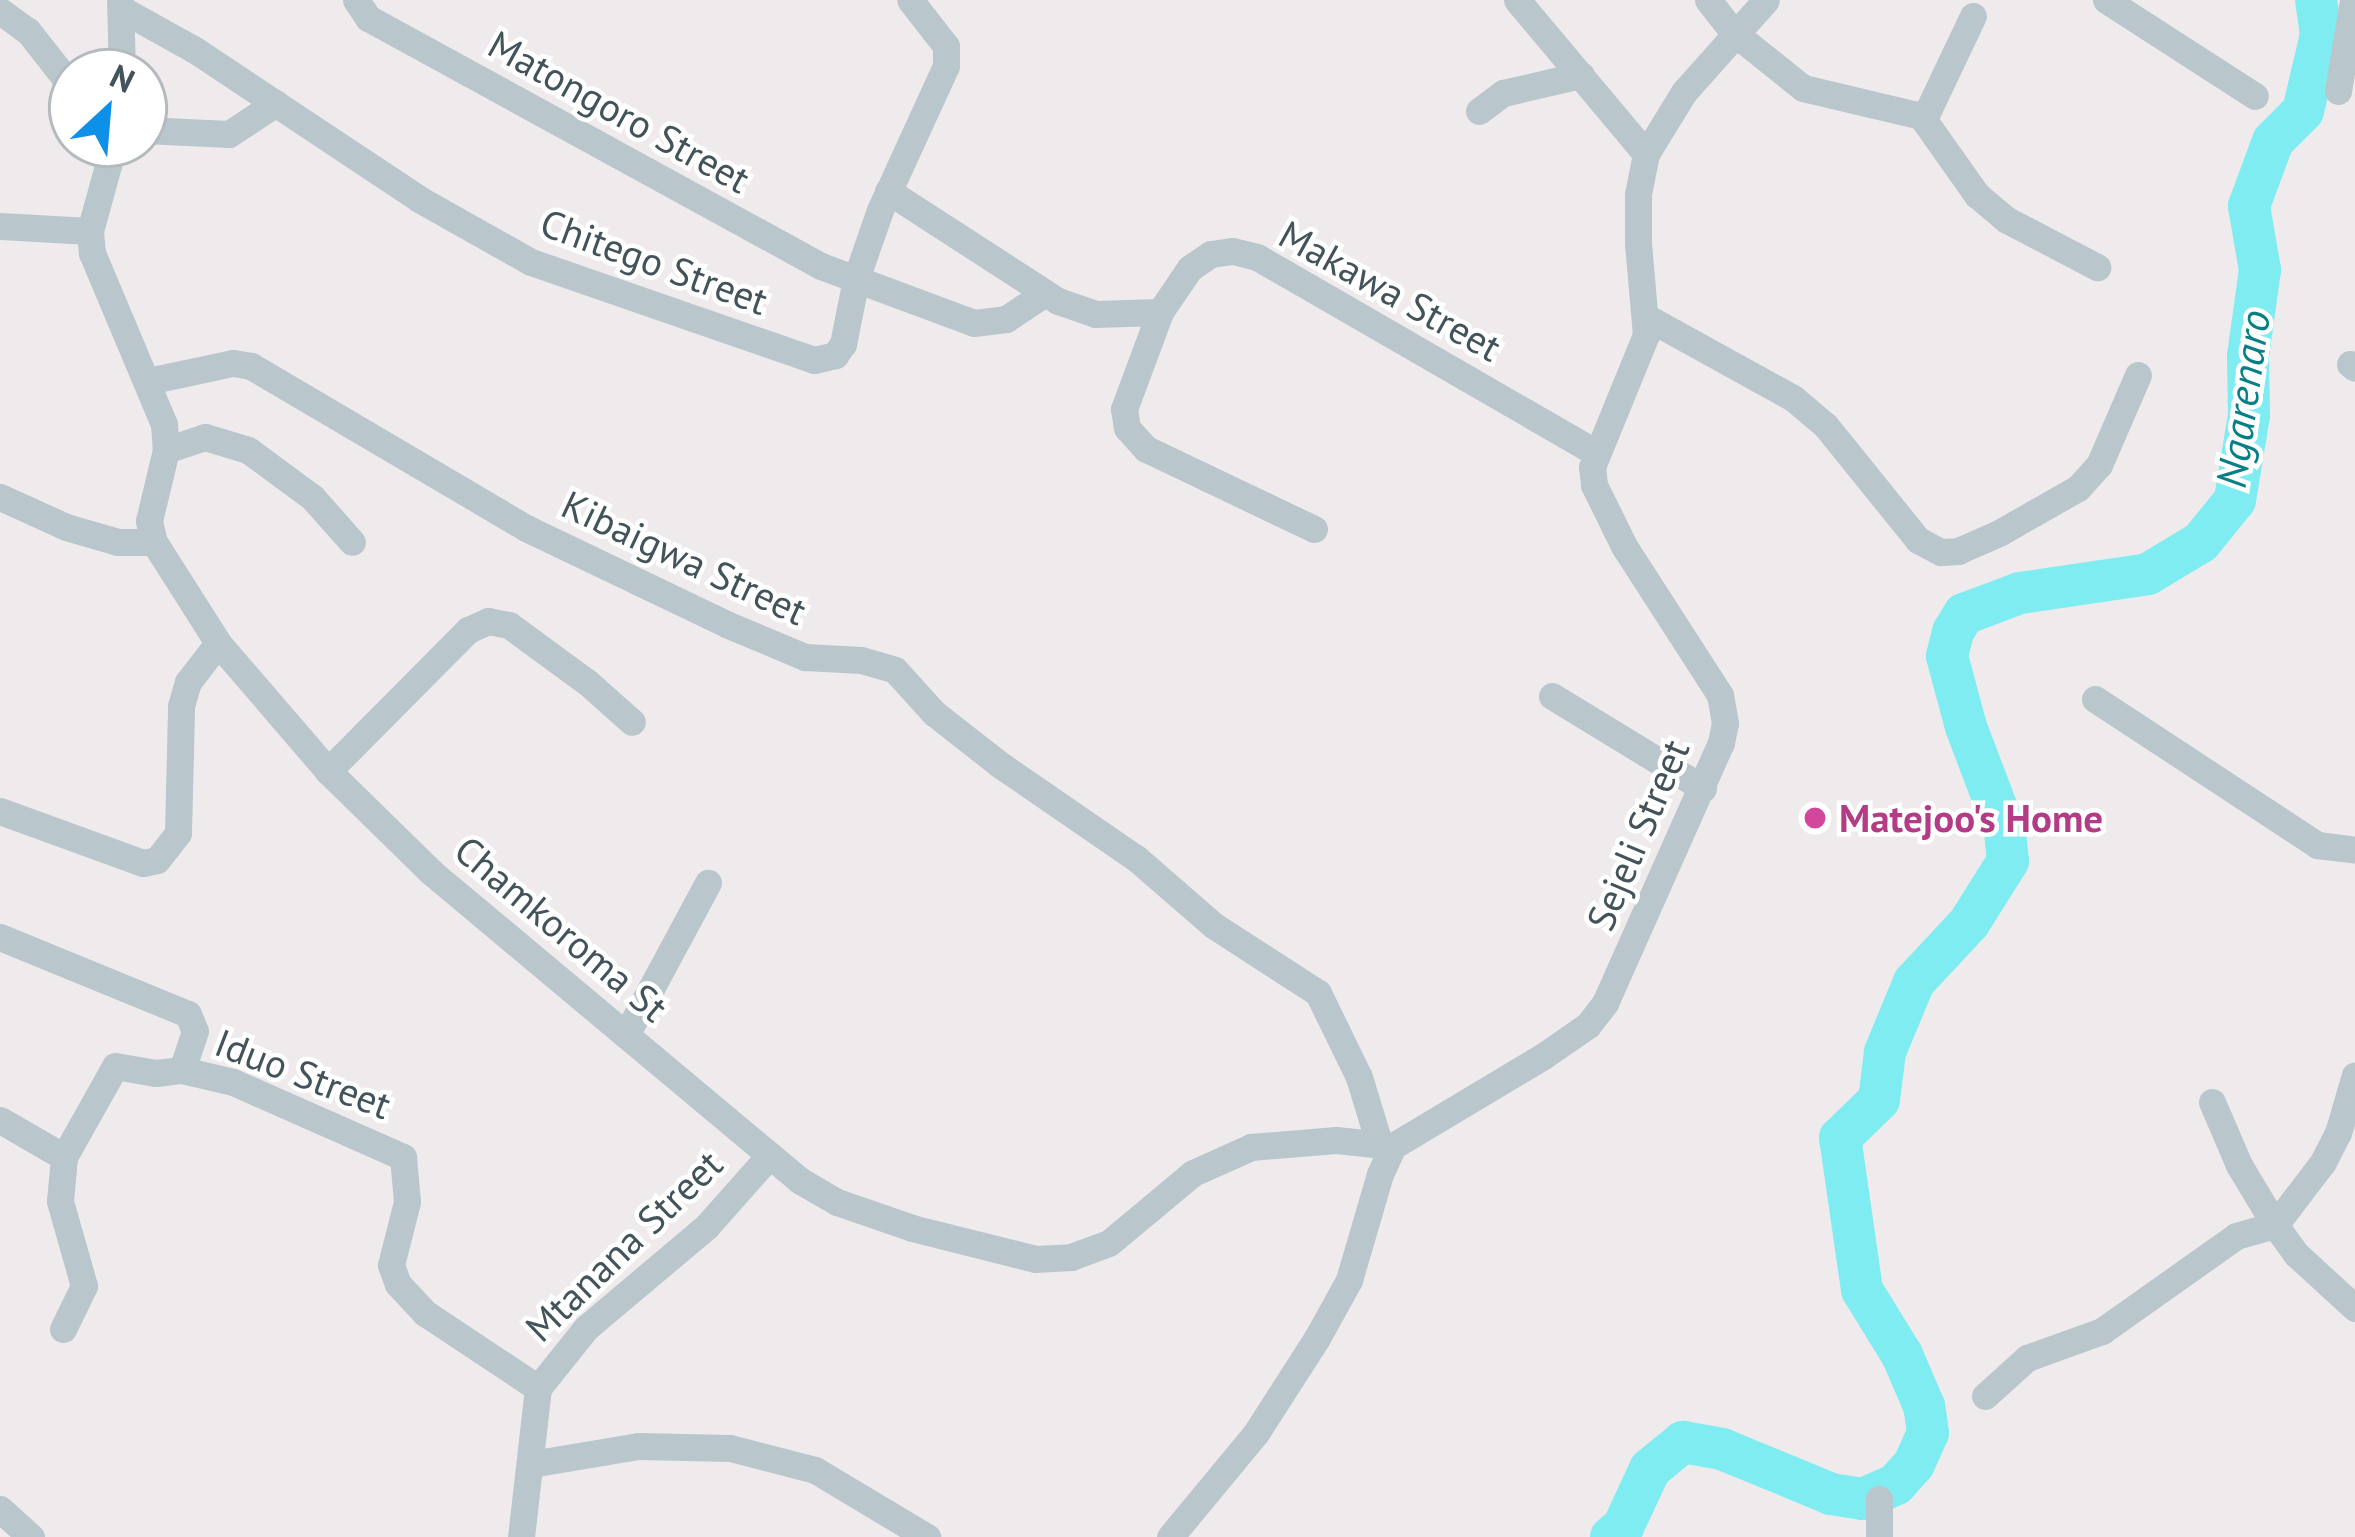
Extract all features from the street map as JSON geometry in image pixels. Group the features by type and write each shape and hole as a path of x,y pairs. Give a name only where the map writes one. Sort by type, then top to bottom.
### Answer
{"street":[{"name":"Matongoro Street","path":"356,0 357,9 368,18 624,162 856,279 974,323 1006,319 1045,293"},
{"name":"Chitego Street","path":"121,5 419,199 531,262 806,359 840,350 856,279 888,191 946,66 946,46 910,0"},
{"path":"1516,0 1646,154"},
{"path":"1708,0 1733,32 1803,88 1924,118 1977,195 2019,227 2098,267"},
{"path":"1595,452 1630,383 1648,318 1638,244 1638,194 1646,154 1684,92 1766,0"},
{"path":"2106,0 2255,96"},
{"path":"2338,91 2353,0"},
{"path":"121,5 122,48"},
{"path":"0,10 28,32 48,57"},
{"path":"1924,118 1973,16"},
{"path":"1480,111 1503,93 1581,75"},
{"path":"168,133 229,134 277,103"},
{"path":"0,497 101,537 154,542 149,521 166,451 164,424 100,278 90,231 107,168"},
{"path":"888,191 1045,293 1095,314 1160,313"},
{"path":"0,226 90,231"},
{"name":"Makawa Street","path":"1313,529 1146,449 1127,428 1124,409 1160,313 1190,268 1210,254 1233,251 1257,257 1595,452"},
{"path":"1648,318 1793,398 1826,426 1918,540 1941,552 1958,551 1999,533 2078,488 2099,465 2138,374"},
{"name":"Kibaigwa Street","path":"148,381 232,363 251,366 526,528 726,624 805,657 861,660 895,670 934,713 999,764 1136,858 1213,925 1318,992 1386,1144"},
{"path":"166,451 205,437 248,450 312,497 352,542"},
{"name":"Sejeli Street","path":"1386,1144 1588,1025 1619,976 1723,733 1720,695 1624,546 1594,485 1595,452"},
{"name":"Chamkoroma St","path":"154,542 218,643 328,771 431,872 800,1180 852,1208 912,1228 1051,1258 1071,1257 1109,1243 1159,1197 1251,1147 1297,1140 1386,1144"},
{"path":"328,771 468,630 488,621 524,636 632,722"},
{"path":"0,811 143,862 157,860 178,833 181,706 188,682 218,643"},
{"path":"1552,696 1703,788"},
{"path":"2095,698 2317,845 2355,850"},
{"path":"626,1035 708,883"},
{"path":"0,937 188,1014 195,1031 182,1070"},
{"name":"Iduo Street","path":"63,1329 84,1286 60,1201 64,1157 115,1066 156,1073 182,1070 232,1082 403,1157 407,1202 391,1265 398,1284 425,1313 538,1388"},
{"path":"1985,1396 2027,1358 2102,1331 2236,1236 2275,1226 2330,1148 2355,1075"},
{"path":"2212,1102 2239,1165 2275,1226 2296,1254 2355,1308"},
{"path":"0,1120 64,1157"},
{"path":"1170,1537 1256,1433 1349,1280 1386,1144"},
{"name":"Mtanana Street","path":"521,1537 531,1464 530,1424 538,1388 586,1328 706,1227 770,1155"},
{"path":"531,1464 639,1447 730,1448 815,1470 927,1537"},
{"path":"1879,1499 1879,1537"},
{"path":"0,1510 32,1537"}],"waterway":[{"name":"Ngarenaro","path":"1611,1537 1623,1527 1650,1469 1683,1442 1722,1449 1831,1494 1863,1499 1896,1484 1914,1464 1928,1433 1924,1406 1902,1355 1862,1290 1840,1138 1879,1100 1885,1052 1914,982 1969,923 2008,861 2005,830 1966,727 1947,656 1953,632 1964,614 2020,593 2148,574 2201,542 2235,500 2249,415 2248,356 2260,270 2249,206 2273,141 2303,111 2321,35 2316,0"}],"place":[{"name":"Matejoo's Home","path":"1815,818"}]}
